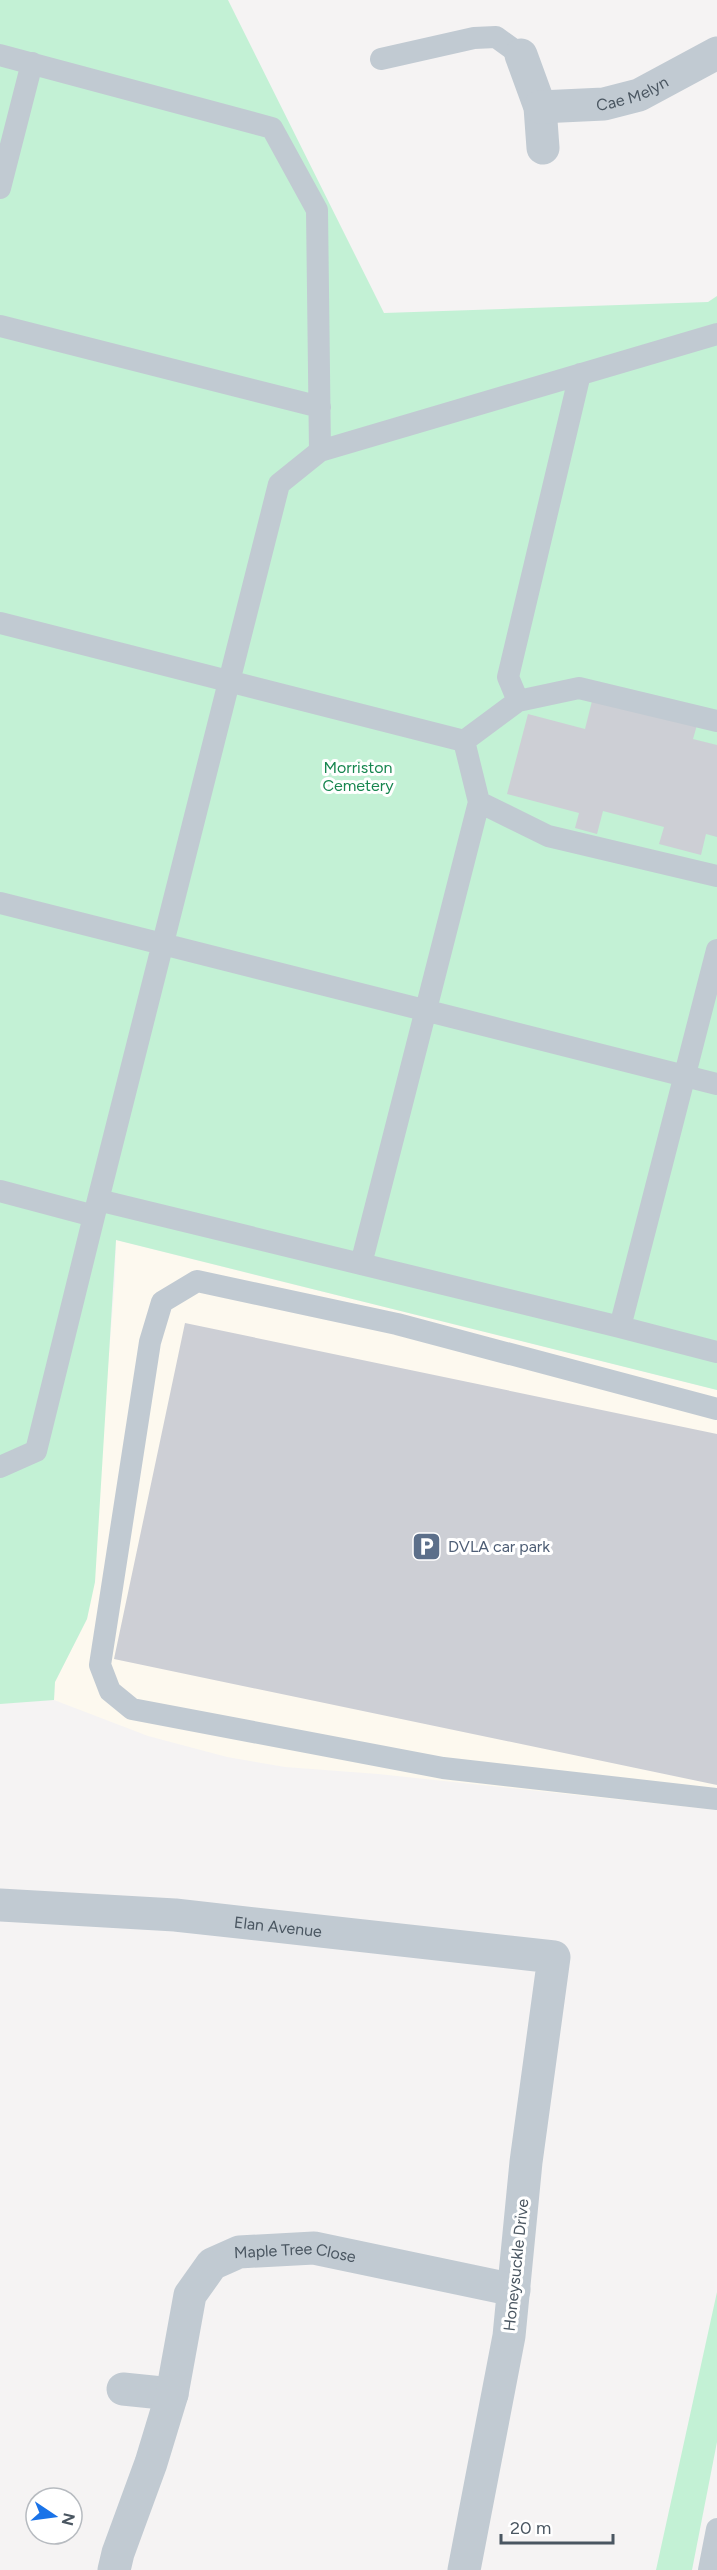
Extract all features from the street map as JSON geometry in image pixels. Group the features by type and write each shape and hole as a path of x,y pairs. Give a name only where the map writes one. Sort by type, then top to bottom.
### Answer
{"street":[{"name":"Cae Melyn","path":"540,107 604,104 639,95 717,53"},
{"path":"521,55 540,107 543,148"},
{"name":"Elan Avenue","path":"0,1905 175,1915 554,1957"},
{"name":"Honeysuckle Drive","path":"464,2570 509,2336 526,2162 554,1957"},
{"name":"Maple Tree Close","path":"116,2562 151,2463 172,2394 190,2295 212,2264 239,2252 314,2248 514,2290"},
{"path":"123,2390 172,2394"}],"lane":[{"path":"381,59 474,38 496,37 521,55"},
{"path":"0,55 272,128 317,210 320,451"},
{"path":"0,188 32,63"},
{"path":"0,326 320,407"},
{"path":"0,1467 36,1452 279,484 320,451 717,334"},
{"path":"518,700 508,677 580,374"},
{"path":"0,623 464,741"},
{"path":"464,741 518,700 579,688 717,721"},
{"path":"361,1264 479,802 464,741"},
{"path":"479,802 548,836 717,876"},
{"path":"0,903 717,1084"},
{"path":"620,1327 717,950"},
{"path":"0,1191 96,1208 361,1264 717,1352"},
{"path":"717,1410 398,1324 196,1281 162,1302 150,1342 100,1665 110,1691 132,1709 443,1768 717,1799"},
{"path":"709,2570 717,2529"}],"shaded area":[{"name":"DVLA car park","path":"116,1240 717,1390 717,1810 378,1774 285,1767 227,1757 148,1736 54,1700 55,1682 87,1619 115,1281"}],"green space":[{"name":"Morriston Cemetery","path":"0,0 228,0 384,313 708,302 717,296 717,1390 116,1240 95,1582 87,1619 55,1682 54,1700 0,1704"},
{"path":"717,2292 717,2442 692,2570 656,2570"}],"building":[{"path":"593,697 697,725 693,739 717,745 717,837 706,834 701,855 659,844 664,827 603,811 597,834 575,828 579,813 507,794 528,714 585,729"},
{"name":"DVLA car park","path":"185,1323 717,1434 717,1785 114,1659"}],"place":[{"name":"DVLA car park","path":"427,1546"}]}
